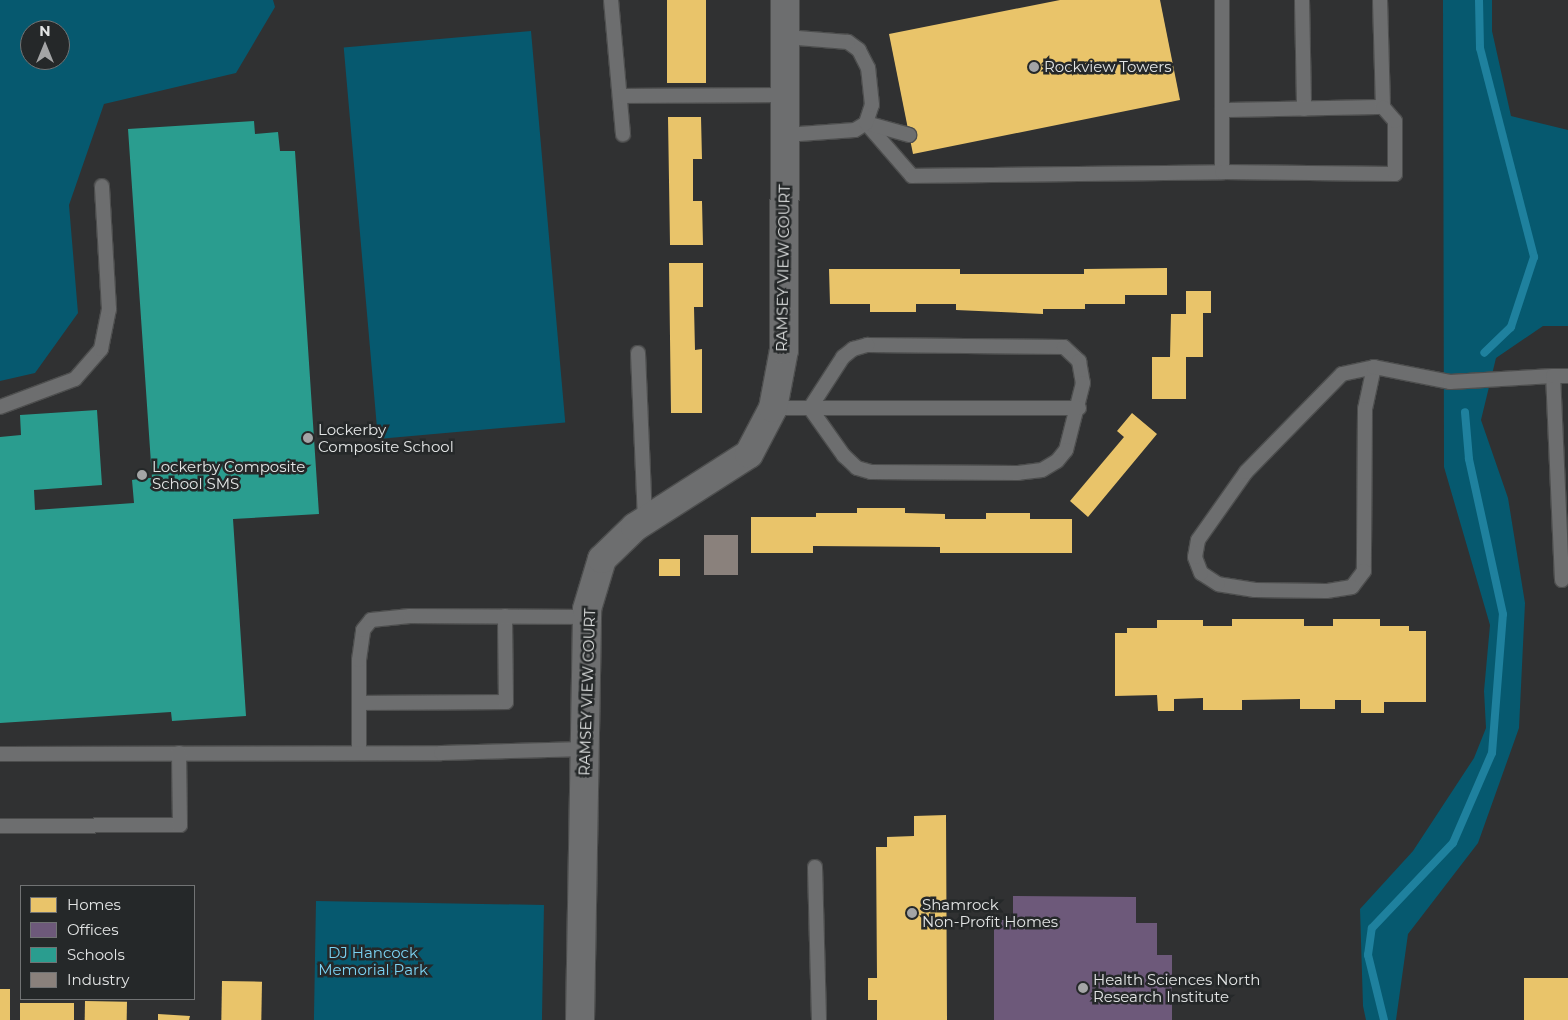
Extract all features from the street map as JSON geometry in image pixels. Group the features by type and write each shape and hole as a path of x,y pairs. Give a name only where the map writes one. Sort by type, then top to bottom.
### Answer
{"street":[{"name":"RAMSEY VIEW COURT","path":"580,1020 586,617 602,559 645,520 750,454 773,408 784,350 785,0"}],"lane":[{"path":"610,0 623,134"},
{"path":"1222,0 1222,172"},
{"path":"1302,0 1304,109"},
{"path":"866,122 912,176 1222,172 1395,174 1395,121 1383,108 1380,0"},
{"path":"785,37 848,42 859,50 868,68 872,105 866,122 855,130 835,134 785,136"},
{"path":"620,96 785,95"},
{"path":"1222,110 1383,108"},
{"path":"866,122 909,135"},
{"path":"0,407 75,379 101,349 109,309 102,186"},
{"path":"1040,345 1064,347 1079,361 1083,383 1079,408 1066,450 1057,461 1042,470 1018,473 871,472 857,468 844,456 810,408 843,357 860,347 1040,345"},
{"path":"638,353 645,520"},
{"path":"1374,367 1365,409 1364,571 1352,587 1326,590 1255,590 1218,584 1201,573 1195,557 1198,540 1246,472 1342,374 1374,367 1450,382 1568,376"},
{"path":"1553,376 1562,580"},
{"path":"773,408 1079,408"},
{"path":"359,753 358,660 363,630 371,620 410,616 586,617"},
{"path":"359,703 506,702 505,616"},
{"path":"0,754 359,753 584,749"},
{"path":"0,826 180,824 179,753"},
{"path":"815,867 819,1020"}],"green space":[{"path":"0,0 273,0 275,7 236,73 104,104 69,205 78,313 35,373 0,381"},
{"path":"1443,0 1492,0 1492,31 1511,116 1568,130 1568,326 1543,326 1496,358 1481,420 1508,498 1525,603 1519,728 1478,843 1408,934 1396,1020 1366,1020 1363,1006 1360,909 1413,851 1474,758 1486,728 1484,691 1490,625 1444,467"},
{"path":"531,31 565,423 378,439 344,47"},
{"name":"DJ Hancock Memorial Park","path":"316,901 544,905 542,1020 314,1020"}],"building: Homes":[{"path":"667,0 706,0 706,83 667,83"},
{"name":"Rockview Towers","path":"1060,0 1160,0 1180,100 913,154 889,34"},
{"path":"668,117 701,117 702,159 693,159 693,201 702,201 703,245 670,245"},
{"path":"669,263 703,263 703,307 694,307 695,350 702,349 702,413 671,413"},
{"path":"1167,268 1167,295 1125,295 1125,304 1085,304 1085,309 1043,309 1043,314 956,310 956,304 916,304 916,312 870,312 870,304 830,304 829,269 960,269 960,274 1084,274 1084,269"},
{"path":"1186,291 1211,291 1211,313 1203,313 1203,357 1186,357 1186,399 1152,399 1152,357 1170,357 1171,314 1186,314"},
{"path":"1132,413 1157,434 1088,517 1070,501 1124,437 1117,431"},
{"path":"857,508 905,508 905,513 945,514 945,519 986,519 986,513 1030,513 1030,519 1072,519 1072,553 940,553 940,547 813,546 813,553 751,553 751,517 816,517 816,513 857,513"},
{"path":"659,559 680,559 680,576 659,576"},
{"path":"1232,619 1304,619 1304,626 1333,626 1333,619 1380,619 1380,626 1409,626 1409,631 1426,631 1426,702 1384,702 1384,713 1361,713 1361,700 1335,700 1335,709 1300,709 1300,699 1242,700 1242,710 1203,710 1203,698 1174,699 1174,711 1158,711 1157,695 1115,696 1115,633 1127,633 1127,628 1157,628 1157,620 1203,620 1203,626 1232,626"},
{"name":"Shamrock Non-Profit Homes","path":"946,815 947,1020 877,1020 877,1000 868,1000 868,978 877,978 876,847 887,847 887,837 914,836 914,816"},
{"path":"1524,978 1568,978 1568,1020 1524,1020"},
{"path":"222,981 262,982 261,1020 221,1020"},
{"path":"0,989 10,989 10,1020 0,1020"},
{"path":"85,1001 127,1002 127,1020 85,1020"},
{"path":"20,1003 74,1003 74,1020 20,1020"},
{"path":"158,1014 190,1016 189,1020 158,1020"}],"building: Offices":[{"name":"Health Sciences North Research Institute","path":"1013,896 1136,897 1136,923 1157,923 1157,955 1172,955 1172,1020 994,1020 994,920 1013,920"}],"building: Schools":[{"path":"254,121 255,134 278,132 280,151 295,151 319,514 233,519 246,716 172,721 171,712 0,723 0,437 21,435 20,415 97,410 102,485 34,490 35,510 134,503 132,480 138,479 138,472 146,471 147,478 152,478 128,129"}],"building: Industry":[{"path":"704,535 738,535 738,575 704,575"}],"waterway":[{"path":"1479,0 1480,48 1534,257 1511,327 1484,353"},
{"path":"1384,1020 1368,955 1372,928 1453,843 1492,753 1503,614 1469,459 1465,412"}],"place":[{"name":"Rockview Towers","path":"1034,67"},
{"name":"Lockerby Composite School","path":"308,438"},
{"name":"Lockerby Composite School SMS","path":"142,475"},
{"name":"Shamrock Non-Profit Homes","path":"912,913"},
{"name":"Health Sciences North Research Institute","path":"1083,988"}]}
